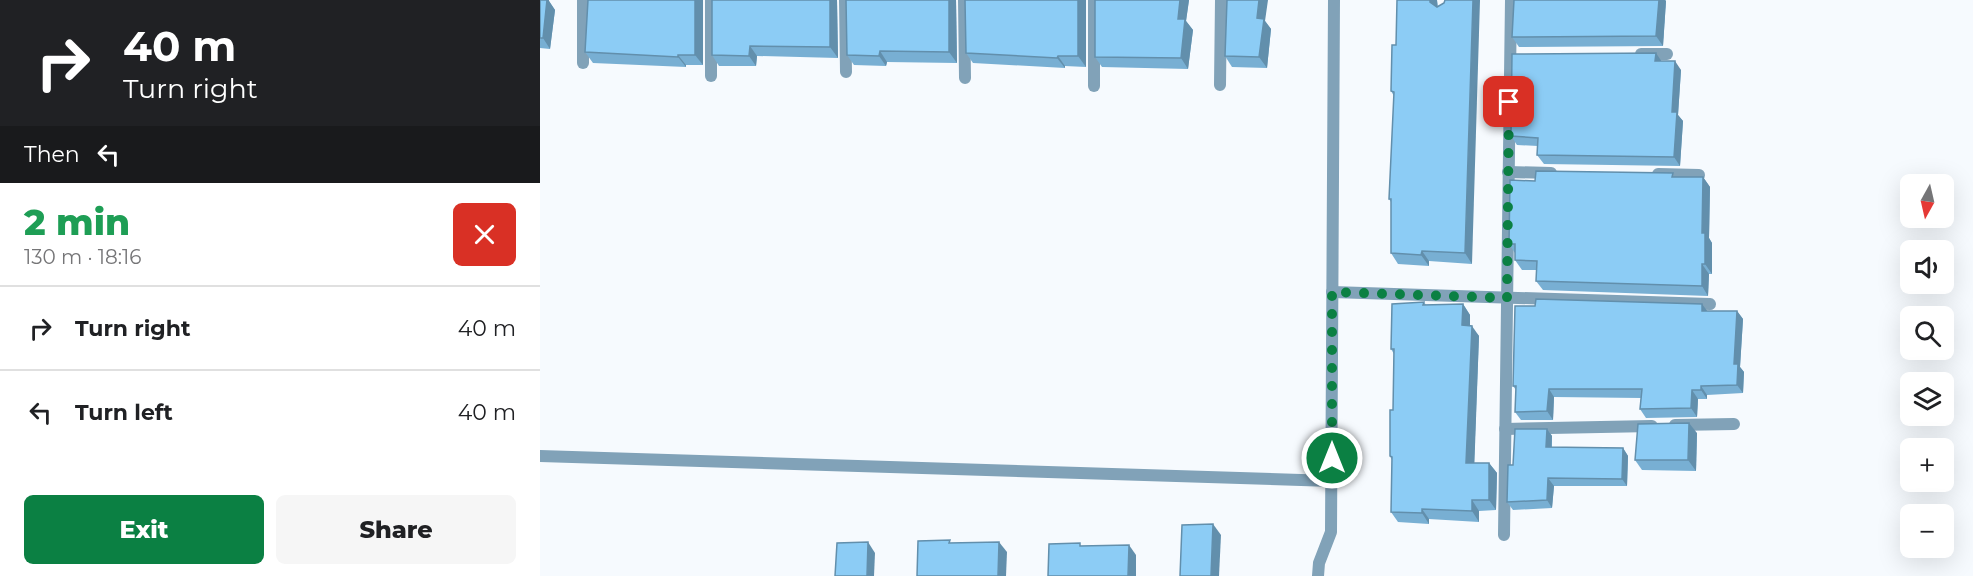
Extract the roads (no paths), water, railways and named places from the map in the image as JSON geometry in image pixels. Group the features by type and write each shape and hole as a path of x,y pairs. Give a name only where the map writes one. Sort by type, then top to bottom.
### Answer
{"street":[{"path":"583,0 583,63"},
{"path":"711,0 711,76"},
{"path":"845,0 846,72"},
{"path":"964,0 964,78"},
{"path":"1094,0 1094,86"},
{"path":"1220,85 1221,0"},
{"path":"1318,576 1318,563 1331,532 1334,0"},
{"path":"1504,535 1509,172 1516,55 1511,0"},
{"path":"1634,54 1667,54"},
{"path":"1509,172 1568,173"},
{"path":"1640,174 1699,175"},
{"path":"1332,292 1710,304"},
{"path":"1505,429 1734,424"},
{"path":"540,456 1332,481"}]}
